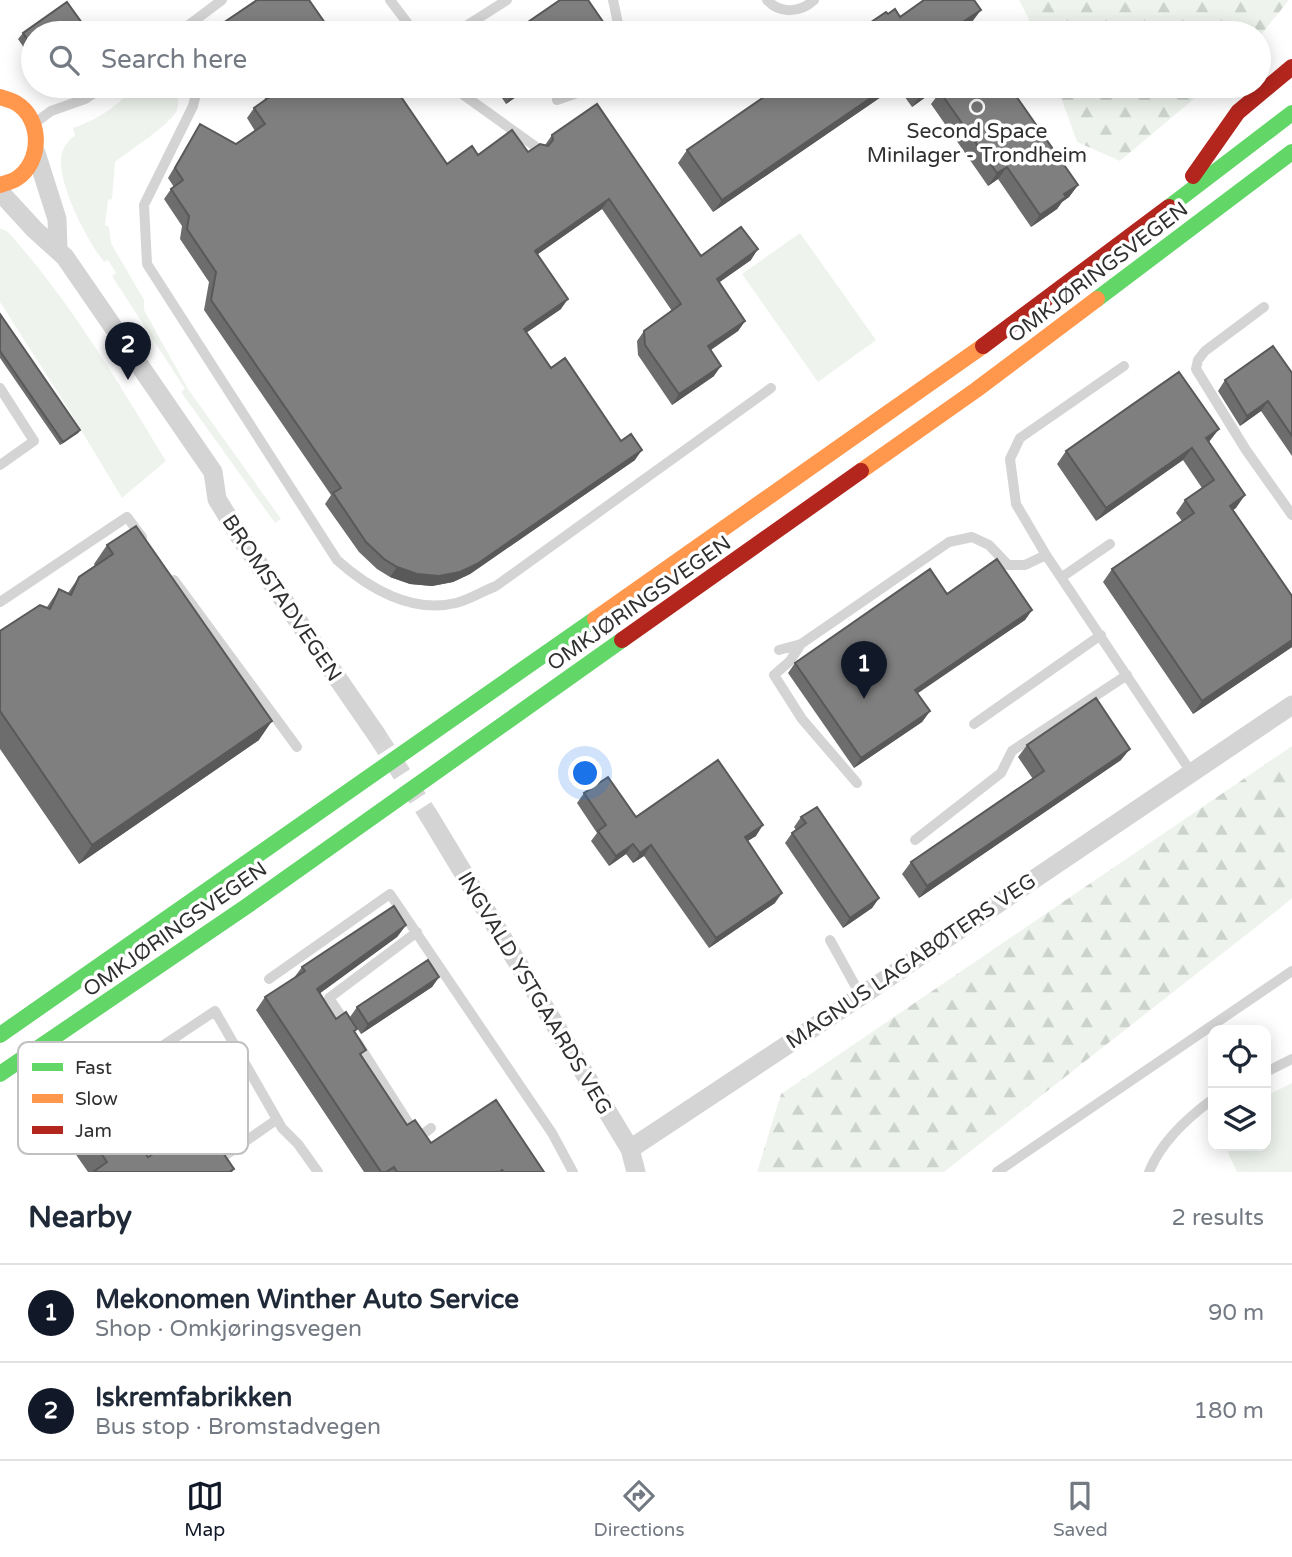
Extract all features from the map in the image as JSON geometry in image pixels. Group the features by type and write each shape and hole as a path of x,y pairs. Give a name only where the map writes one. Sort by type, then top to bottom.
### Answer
{"main road":[{"path":"1271,84 1292,67"},
{"path":"0,97 17,103 27,112 34,123 38,138 37,153 30,166 20,177 0,185"},
{"path":"1170,207 1238,112 1255,98"},
{"name":"OMKJØRINGSVEGEN","path":"0,1035 871,427 1028,314 1292,113"},
{"name":"OMKJØRINGSVEGEN","path":"47,1042 247,906 943,414 1292,152"},
{"name":"OMKJØRINGSVEGEN","path":"0,1074 18,1062"}],"street":[{"path":"37,153 57,219 58,249"},
{"name":"BROMSTADVEGEN","path":"0,192 35,230 58,249 213,472 217,499 240,537 376,734"},
{"name":"MAGNUS LAGABØTERS VEG","path":"630,1149 1292,705"},
{"name":"INGVALD YSTGAARDS VEG","path":"429,816 630,1149 636,1172"}],"lane":[{"path":"194,21 222,0"},
{"path":"390,0 406,21"},
{"path":"474,21 507,0"},
{"path":"613,0 617,21"},
{"path":"766,0 780,9 790,11 800,9 814,0"},
{"path":"34,123 51,111 86,98"},
{"path":"195,98 144,205 147,264 337,560 355,576 381,591 417,605 456,604 496,586 771,388"},
{"path":"468,98 539,149"},
{"path":"557,100 563,98"},
{"path":"1264,307 1205,351 1198,360 1196,369 1246,450 1292,515"},
{"path":"1124,366 1020,438 1010,459 1016,504 1046,555 1191,772"},
{"path":"0,388 34,441 0,465"},
{"path":"0,602 32,578 127,517 152,550"},
{"path":"779,649 801,644 949,542 972,537 989,545 1008,565 1025,565 1046,555"},
{"path":"1062,577 1110,544"},
{"path":"168,572 297,747"},
{"path":"974,724 1101,635"},
{"path":"801,644 790,661 774,675 802,719 856,783"},
{"path":"915,840 1001,772 1012,751 1128,675"},
{"path":"269,979 390,894 552,1133 573,1172"},
{"path":"417,932 329,998 418,1138 431,1128"},
{"path":"830,940 861,996"},
{"path":"997,1172 1292,971"},
{"path":"168,1042 215,1011 230,1042"},
{"path":"1271,1070 1292,1059"},
{"path":"248,1077 276,1120 318,1172"},
{"path":"1149,1172 1166,1143 1208,1103"},
{"path":"248,1140 276,1120"},
{"path":"223,1157 227,1154"}],"green space":[{"path":"1019,0 1289,0 1271,22 1030,21"},
{"path":"177,98 178,106 172,118 115,162 112,199 108,200 105,225 109,227 111,243 144,300 144,310 188,389 281,519 275,523 181,392 185,389 112,276 116,273 108,260 104,262 89,240 68,194 61,165 62,153 75,135 73,128 107,112 121,100"},
{"path":"1061,98 1195,98 1120,161 1077,142"},
{"path":"0,228 8,232 31,258 73,314 166,461 122,498 0,302"},
{"path":"800,233 876,340 818,382 742,274"},
{"path":"1292,746 1292,898 1279,909 944,1172 757,1172 781,1094"},
{"path":"1292,1083 1292,1172 1237,1172 1227,1151 1271,1151 1271,1094"}],"building":[{"path":"257,0 309,0 324,21 226,21"},
{"path":"560,0 588,0 602,21 529,21"},
{"path":"924,0 974,0 981,10 964,21 873,21 895,9 900,17"},
{"path":"67,2 81,21 40,21"},
{"path":"268,98 402,98 447,164 472,146 478,155 512,130 528,152 540,144 548,146 553,140 552,135 597,104 701,256 741,227 758,249 717,279 745,321 708,346 721,366 679,394 645,345 644,331 681,304 609,199 535,251 568,299 524,329 551,368 565,358 621,441 631,434 642,450 477,564 460,572 439,576 417,574 397,567 366,542 333,493 341,488 211,300 216,272 187,229 189,216 171,189 183,180 175,168 200,124 236,144 265,124 254,108"},
{"path":"763,98 871,98 722,200 687,150"},
{"path":"944,98 1017,98 1078,185 1040,215 1007,167 997,173"},
{"path":"0,314 80,430 63,442 0,351"},
{"path":"1273,346 1292,373 1292,436 1268,401 1247,416 1225,380"},
{"path":"1179,372 1219,429 1206,438 1245,495 1230,506 1292,596 1292,640 1202,701 1112,569 1194,513 1185,500 1214,480 1192,448 1106,508 1066,451"},
{"path":"136,526 272,721 92,845 0,711 0,631 40,605 50,609 59,589 71,595 79,577 113,554 107,545"},
{"path":"997,559 1032,610 915,690 930,711 861,758 795,663 930,569 947,594"},
{"path":"1096,698 1130,749 927,886 911,862 1044,771 1027,745"},
{"path":"718,760 763,825 745,837 782,893 716,938 651,845 640,853 633,844 616,856 598,831 606,825 584,793 608,777 636,817"},
{"path":"817,807 879,898 850,918 792,833 806,823 801,817"},
{"path":"394,906 406,925 317,989 336,1019 346,1012 366,1050 360,1054 407,1125 415,1120 431,1143 496,1100 544,1172 397,1172 394,1167 381,1172 265,997 305,971 302,967"},
{"path":"428,960 439,977 368,1024 357,1007"},
{"path":"101,1154 146,1154 148,1157 153,1154 224,1154 234,1169 229,1172 93,1172 107,1162"}],"tunnel":[{"path":"376,734 429,816"}],"traffic: fast":[{"path":"1169,207 1292,113"},
{"path":"1097,299 1292,152"},
{"path":"0,1035 595,619"},
{"path":"47,1042 247,906 622,640"},
{"path":"0,1074 18,1062"}],"traffic: slow":[{"path":"0,97 25,110 35,130 36,141 35,152 25,172 0,185"},
{"path":"861,471 976,390 1097,299"},
{"path":"595,619 983,346"}],"traffic: jam":[{"path":"1271,84 1292,67"},
{"path":"1193,176 1238,112 1255,98"},
{"path":"983,346 1169,207"},
{"path":"622,640 861,471"}],"place":[{"name":"Second Space Minilager - Trondheim","path":"977,107"},
{"name":"Iskremfabrikken","path":"128,380"},
{"name":"Mekonomen Winther Auto Service","path":"864,699"}]}
